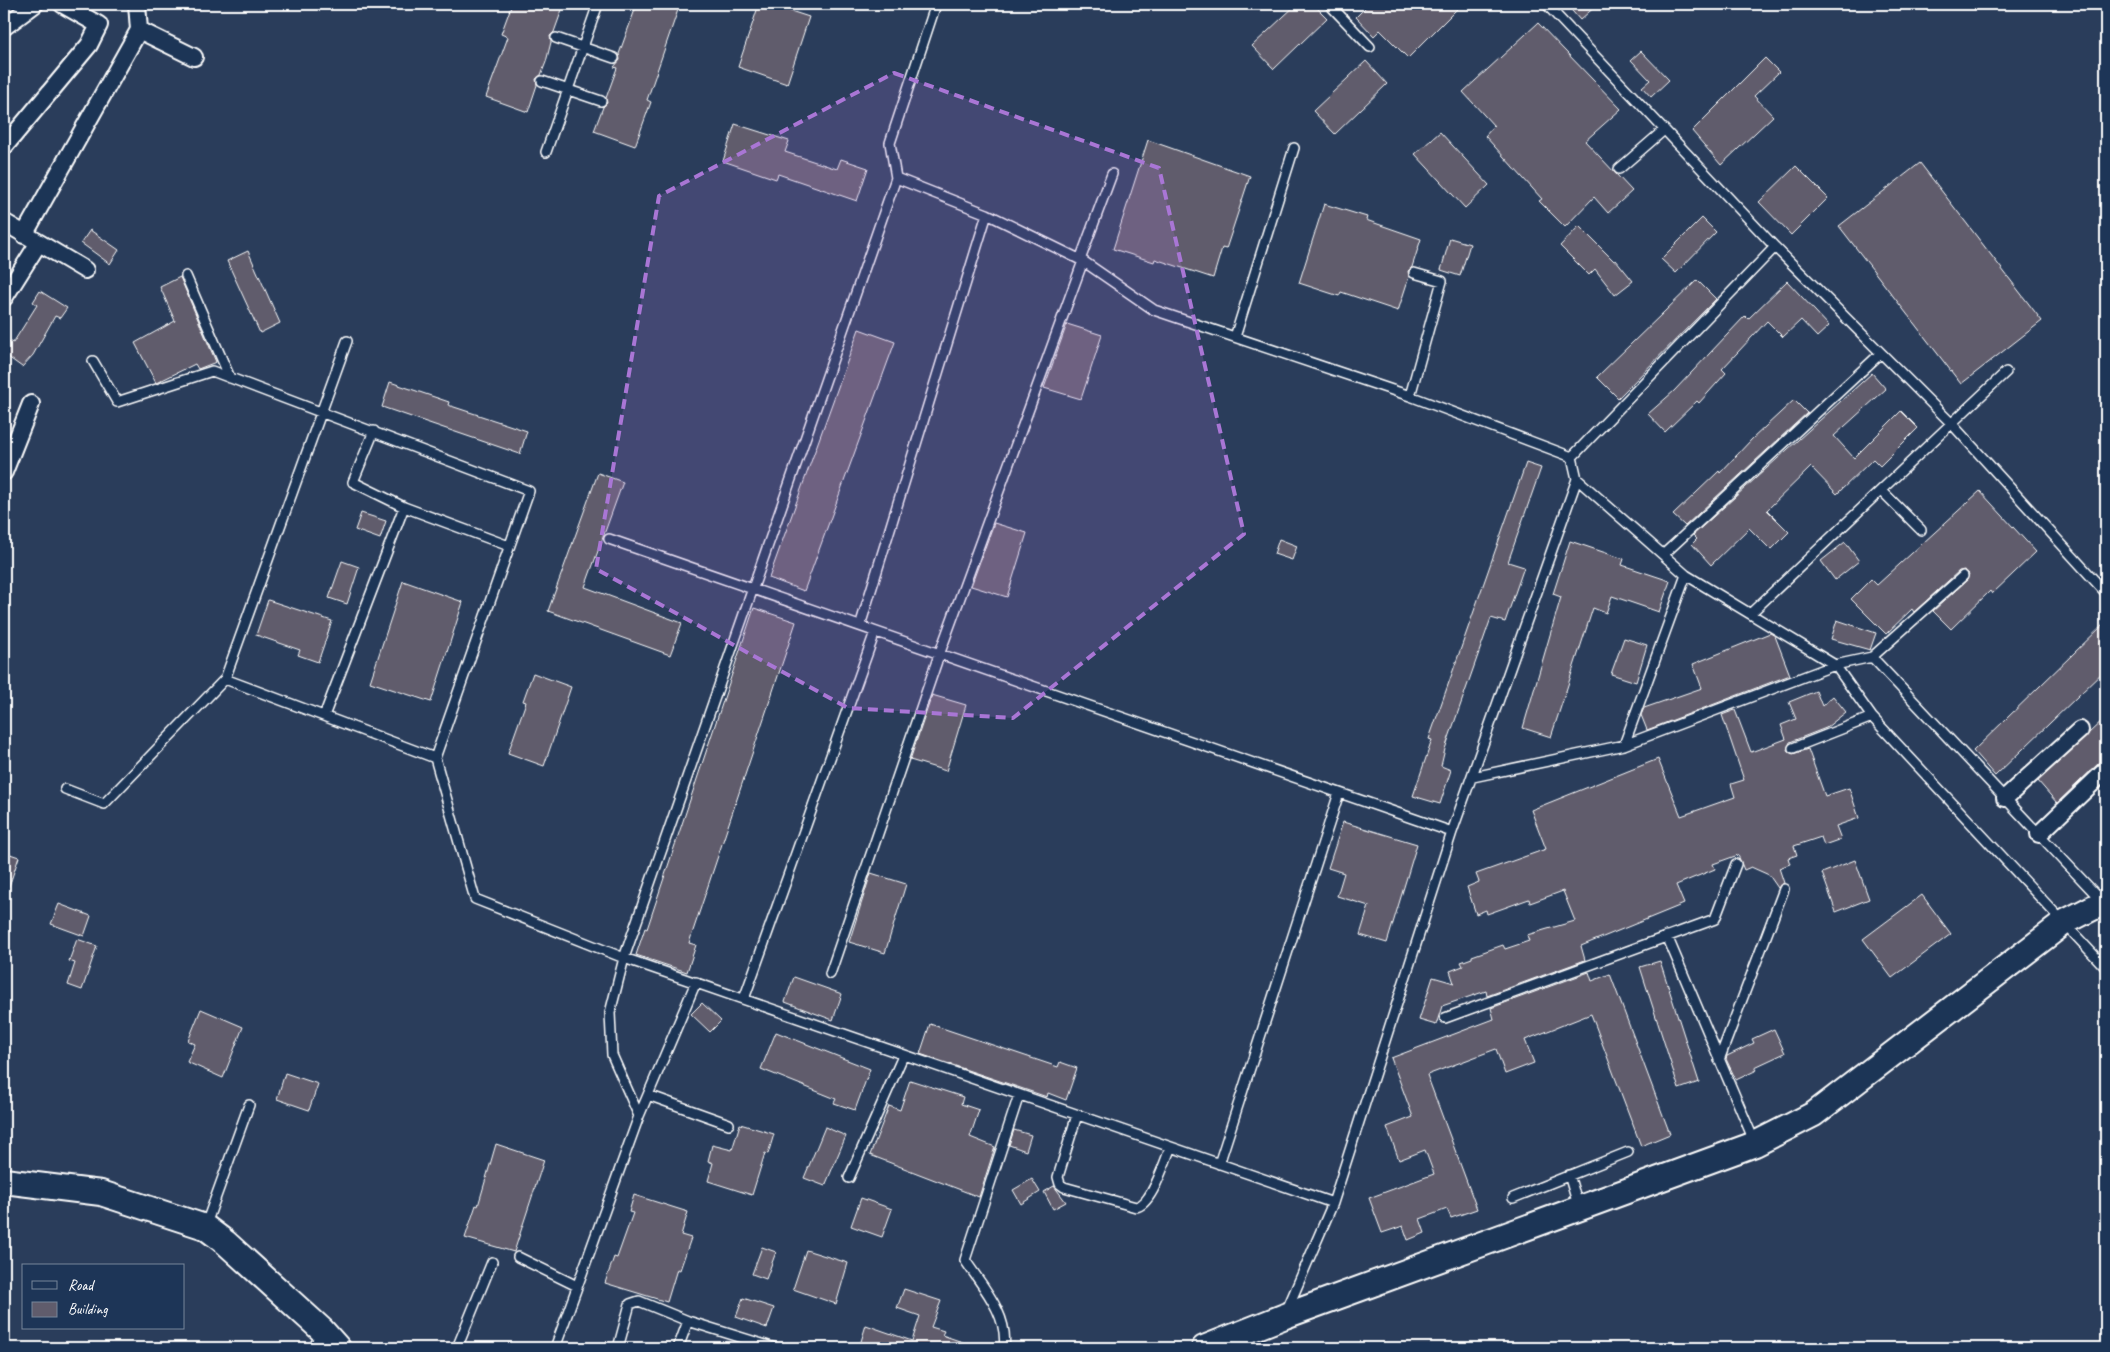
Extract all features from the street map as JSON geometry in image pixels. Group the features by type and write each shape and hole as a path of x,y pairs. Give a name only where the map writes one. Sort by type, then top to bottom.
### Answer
{"street":[{"path":"4,26 35,4"},
{"path":"4,147 89,45 99,25 62,4"},
{"path":"24,235 138,30 138,4"},
{"path":"138,30 194,57"},
{"path":"4,222 38,244 85,270"},
{"path":"4,298 38,244"},
{"path":"4,472 31,404"},
{"path":"2005,798 2080,730"},
{"path":"2039,834 2106,770"},
{"path":"1204,1348 1284,1316 1755,1144 1814,1114 2066,922 2105,902"},
{"path":"4,1182 101,1193 204,1227 225,1242 318,1339 338,1348"}],"lane":[{"path":"546,152 598,4"},
{"path":"639,1116 612,1055 610,1013 624,958 896,178 890,143 936,4"},
{"path":"1329,4 1370,47"},
{"path":"1546,4 1775,248 1880,354 1952,423 2106,593"},
{"path":"556,38 614,58"},
{"path":"542,81 601,101"},
{"path":"1619,169 1664,130"},
{"path":"1235,337 1294,148"},
{"path":"830,974 939,655 1112,174"},
{"path":"896,178 987,214 1082,261 1154,310 1410,396 1572,457"},
{"path":"860,626 987,214"},
{"path":"1572,457 1775,248"},
{"path":"1410,396 1442,281 1414,273"},
{"path":"186,276 230,378"},
{"path":"65,789 104,804 226,679 347,341"},
{"path":"1664,554 1880,354"},
{"path":"93,361 117,402 212,371 323,411 529,491 435,758 475,899 624,958 903,1056 1333,1203"},
{"path":"1751,613 2006,372"},
{"path":"374,431 353,482 404,507 509,546"},
{"path":"1284,1316 1333,1203 1452,832 1577,479 1572,457"},
{"path":"1577,479 1686,575 1835,665 1872,717 2066,922 2106,968"},
{"path":"1882,491 1922,530"},
{"path":"324,716 404,507"},
{"path":"609,539 1452,832"},
{"path":"1624,745 1686,575"},
{"path":"1473,777 1624,745 1835,665 1872,657 1963,576"},
{"path":"744,1000 875,632"},
{"path":"1872,657 2105,902"},
{"path":"226,679 435,758"},
{"path":"1793,748 1872,717"},
{"path":"1219,1164 1339,793"},
{"path":"1445,1018 1715,919 1736,864"},
{"path":"1719,1060 1784,889"},
{"path":"1667,936 1755,1144"},
{"path":"555,1348 639,1116 696,982"},
{"path":"850,1178 903,1056"},
{"path":"648,1095 729,1124"},
{"path":"1004,1348 1006,1339 1000,1312 965,1260 1018,1095"},
{"path":"204,1227 249,1105"},
{"path":"1077,1115 1058,1178 1060,1184 1064,1187 1140,1207 1148,1200 1171,1147"},
{"path":"1513,1198 1628,1152"},
{"path":"1569,1175 1579,1208"},
{"path":"518,1257 577,1286"},
{"path":"457,1348 492,1262"},
{"path":"618,1348 630,1304 639,1301 688,1321 775,1348"},
{"path":"678,1348 688,1321"}],"highlighted area":[{"path":"894,73 1159,168 1244,534 1013,718 848,708 596,569 659,196"}],"building":[{"path":"512,4 564,4 554,32 550,36 551,42 546,62 541,75 536,79 537,85 528,112 486,97 508,37 501,34"},
{"path":"637,4 680,4 647,100 651,102 635,146 594,131 603,107 607,103 606,98 617,68 614,67 620,60 619,54"},
{"path":"759,4 769,4 809,17 787,84 738,67"},
{"path":"1297,4 1313,4 1327,18 1274,69 1252,46"},
{"path":"1369,4 1462,4 1408,58 1380,30 1374,36 1356,17"},
{"path":"1566,4 1598,4 1580,20"},
{"path":"1538,23 1621,109 1585,141 1632,191 1608,213 1594,197 1565,227 1539,201 1542,199 1485,136 1494,126 1463,92"},
{"path":"1641,51 1669,80 1651,97 1642,87 1650,80 1631,60"},
{"path":"1765,58 1779,72 1754,96 1773,116 1721,165 1692,131"},
{"path":"1366,61 1387,84 1335,134 1313,111"},
{"path":"735,124 789,141 785,152 837,169 841,159 868,168 857,201 778,174 776,179 723,161"},
{"path":"1440,132 1489,185 1465,208 1415,154"},
{"path":"1148,140 1250,176 1226,249 1222,248 1213,278 1155,259 1154,262 1113,249"},
{"path":"1920,163 2042,321 1961,384 1839,226"},
{"path":"1796,166 1828,198 1791,235 1759,202"},
{"path":"1324,204 1367,217 1366,220 1421,239 1412,267 1408,271 1409,277 1398,311 1341,292 1339,296 1299,283"},
{"path":"1702,218 1716,232 1676,273 1661,259"},
{"path":"1579,226 1614,261 1616,260 1633,281 1615,295 1595,269 1589,275 1560,246"},
{"path":"90,230 119,250 110,264 81,243"},
{"path":"1450,238 1470,244 1460,276 1441,270"},
{"path":"248,251 280,323 260,333 227,261"},
{"path":"180,277 216,362 198,369 195,364 156,383 135,343 175,321 160,287"},
{"path":"1697,280 1716,299 1618,398 1597,377"},
{"path":"1787,281 1829,326 1817,337 1801,320 1783,337 1767,321 1722,369 1726,373 1699,403 1697,401 1665,432 1648,414 1674,391 1745,316 1748,319"},
{"path":"40,291 67,308 60,318 55,316 33,355 22,367 4,354 4,351 10,341 13,343 37,305 33,302"},
{"path":"1067,324 1102,335 1081,399 1044,388"},
{"path":"859,329 895,342 804,591 769,578"},
{"path":"1872,373 1886,389 1834,436 1854,458 1901,411 1918,428 1880,466 1873,459 1837,494 1811,467 1767,510 1789,532 1771,550 1749,528 1711,565 1692,544 1697,539 1693,535"},
{"path":"390,382 449,402 448,405 527,431 520,454 382,407"},
{"path":"1794,400 1807,413 1685,526 1673,515 1719,471 1720,473 1752,439"},
{"path":"1526,463 1541,468 1508,562 1524,567 1505,622 1491,618 1445,749 1441,766 1451,770 1440,804 1413,796 1432,740 1429,739"},
{"path":"598,473 623,482 585,587 682,623 670,655 548,611"},
{"path":"1980,491 2036,552 1992,594 1990,591 1951,629 1933,611 1967,580 1969,574 1964,570 1959,571 1914,612 1912,609 1886,634 1851,599 1871,579 1877,585"},
{"path":"361,513 386,521 380,539 355,530"},
{"path":"994,523 1027,533 1007,597 971,586"},
{"path":"1279,539 1297,546 1292,560 1274,554"},
{"path":"1570,541 1624,559 1622,565 1670,581 1659,612 1612,596 1606,613 1593,608 1551,737 1523,728 1561,597 1553,594"},
{"path":"1845,542 1859,561 1835,580 1821,561"},
{"path":"342,561 359,567 347,604 329,598"},
{"path":"403,581 463,602 431,702 370,682"},
{"path":"268,600 332,621 318,662 298,655 300,650 256,635"},
{"path":"754,608 796,622 689,943 696,945 687,972 636,955 645,928 647,929"},
{"path":"1837,620 1876,633 1870,650 1831,639"},
{"path":"2106,622 2106,669 1995,776 1973,751"},
{"path":"1770,633 1775,636 1790,675 1647,730 1641,715 1644,708 1702,688 1693,664"},
{"path":"1624,638 1647,645 1636,682 1611,674"},
{"path":"533,673 571,687 544,766 508,753 526,702 523,701"},
{"path":"1816,691 1822,706 1833,696 1846,712 1826,728 1790,742 1787,750 1793,754 1808,749 1825,796 1849,788 1859,818 1836,826 1841,839 1824,845 1821,837 1794,846 1797,855 1788,858 1790,864 1779,868 1784,883 1778,888 1769,875 1751,867 1744,870 1738,855 1713,864 1715,869 1676,885 1684,904 1581,946 1585,960 1487,996 1486,991 1442,1006 1436,1025 1419,1020 1433,977 1454,983 1450,971 1463,966 1461,962 1472,958 1472,956 1503,945 1505,949 1529,941 1527,935 1575,921 1563,891 1530,903 1529,899 1487,914 1486,910 1476,914 1467,887 1479,882 1476,874 1546,849 1531,810 1658,759 1681,816 1735,797 1731,784 1744,780 1722,715 1735,710 1751,752 1786,739 1781,725 1796,719 1789,702"},
{"path":"932,695 966,705 946,771 910,760"},
{"path":"2106,717 2106,760 2099,763 2057,803 2038,781"},
{"path":"1343,822 1417,844 1387,943 1360,935 1369,906 1337,896 1344,873 1328,868"},
{"path":"4,852 19,857 6,895 4,894"},
{"path":"1855,860 1869,899 1836,912 1822,873"},
{"path":"871,873 906,884 885,953 849,942"},
{"path":"1922,895 1951,934 1892,978 1863,939"},
{"path":"59,904 91,916 84,936 51,924"},
{"path":"77,939 97,946 82,990 68,985 75,963 69,961"},
{"path":"1660,961 1699,1082 1679,1089 1640,967"},
{"path":"1589,972 1592,981 1610,974 1670,1134 1641,1146 1591,1014 1525,1040 1534,1063 1505,1074 1496,1049 1427,1075 1477,1209 1451,1218 1447,1209 1420,1219 1425,1233 1408,1240 1403,1226 1382,1233 1369,1198 1434,1174 1425,1150 1399,1160 1387,1127 1413,1117 1391,1058 1494,1019 1491,1008"},
{"path":"794,977 842,994 833,1020 785,1002"},
{"path":"702,1003 721,1021 710,1032 691,1014"},
{"path":"201,1009 243,1027 223,1078 187,1062 195,1044 188,1041"},
{"path":"930,1024 1058,1067 1060,1062 1077,1068 1066,1100 1048,1093 1047,1097 920,1054"},
{"path":"1774,1029 1785,1053 1755,1067 1757,1070 1736,1080 1726,1059 1727,1056 1754,1043 1752,1039"},
{"path":"776,1032 870,1069 855,1110 834,1103 836,1099 761,1069"},
{"path":"285,1073 318,1084 309,1110 277,1099"},
{"path":"910,1080 963,1097 961,1104 979,1110 970,1137 995,1147 979,1197 870,1155 889,1106 900,1110"},
{"path":"740,1124 774,1134 768,1154 765,1153 752,1195 708,1181 713,1163 708,1161 712,1145 732,1150"},
{"path":"825,1127 846,1136 825,1186 804,1178"},
{"path":"1014,1130 1031,1135 1026,1151 1009,1145"},
{"path":"496,1144 544,1160 514,1252 465,1238 476,1205 478,1206"},
{"path":"1032,1179 1040,1192 1021,1204 1013,1190"},
{"path":"1054,1186 1066,1202 1053,1209 1044,1192"},
{"path":"634,1195 688,1212 681,1235 691,1238 680,1270 677,1269 667,1302 605,1283 614,1257 617,1258 633,1213 629,1212"},
{"path":"861,1198 892,1209 882,1237 851,1226"},
{"path":"762,1247 776,1252 766,1279 752,1274"},
{"path":"806,1250 848,1263 836,1304 793,1289"},
{"path":"904,1289 941,1301 931,1327 944,1331 942,1335 974,1346 974,1348 859,1348 866,1325 912,1341 920,1316 897,1308"},
{"path":"743,1298 774,1308 767,1328 736,1317"}]}
